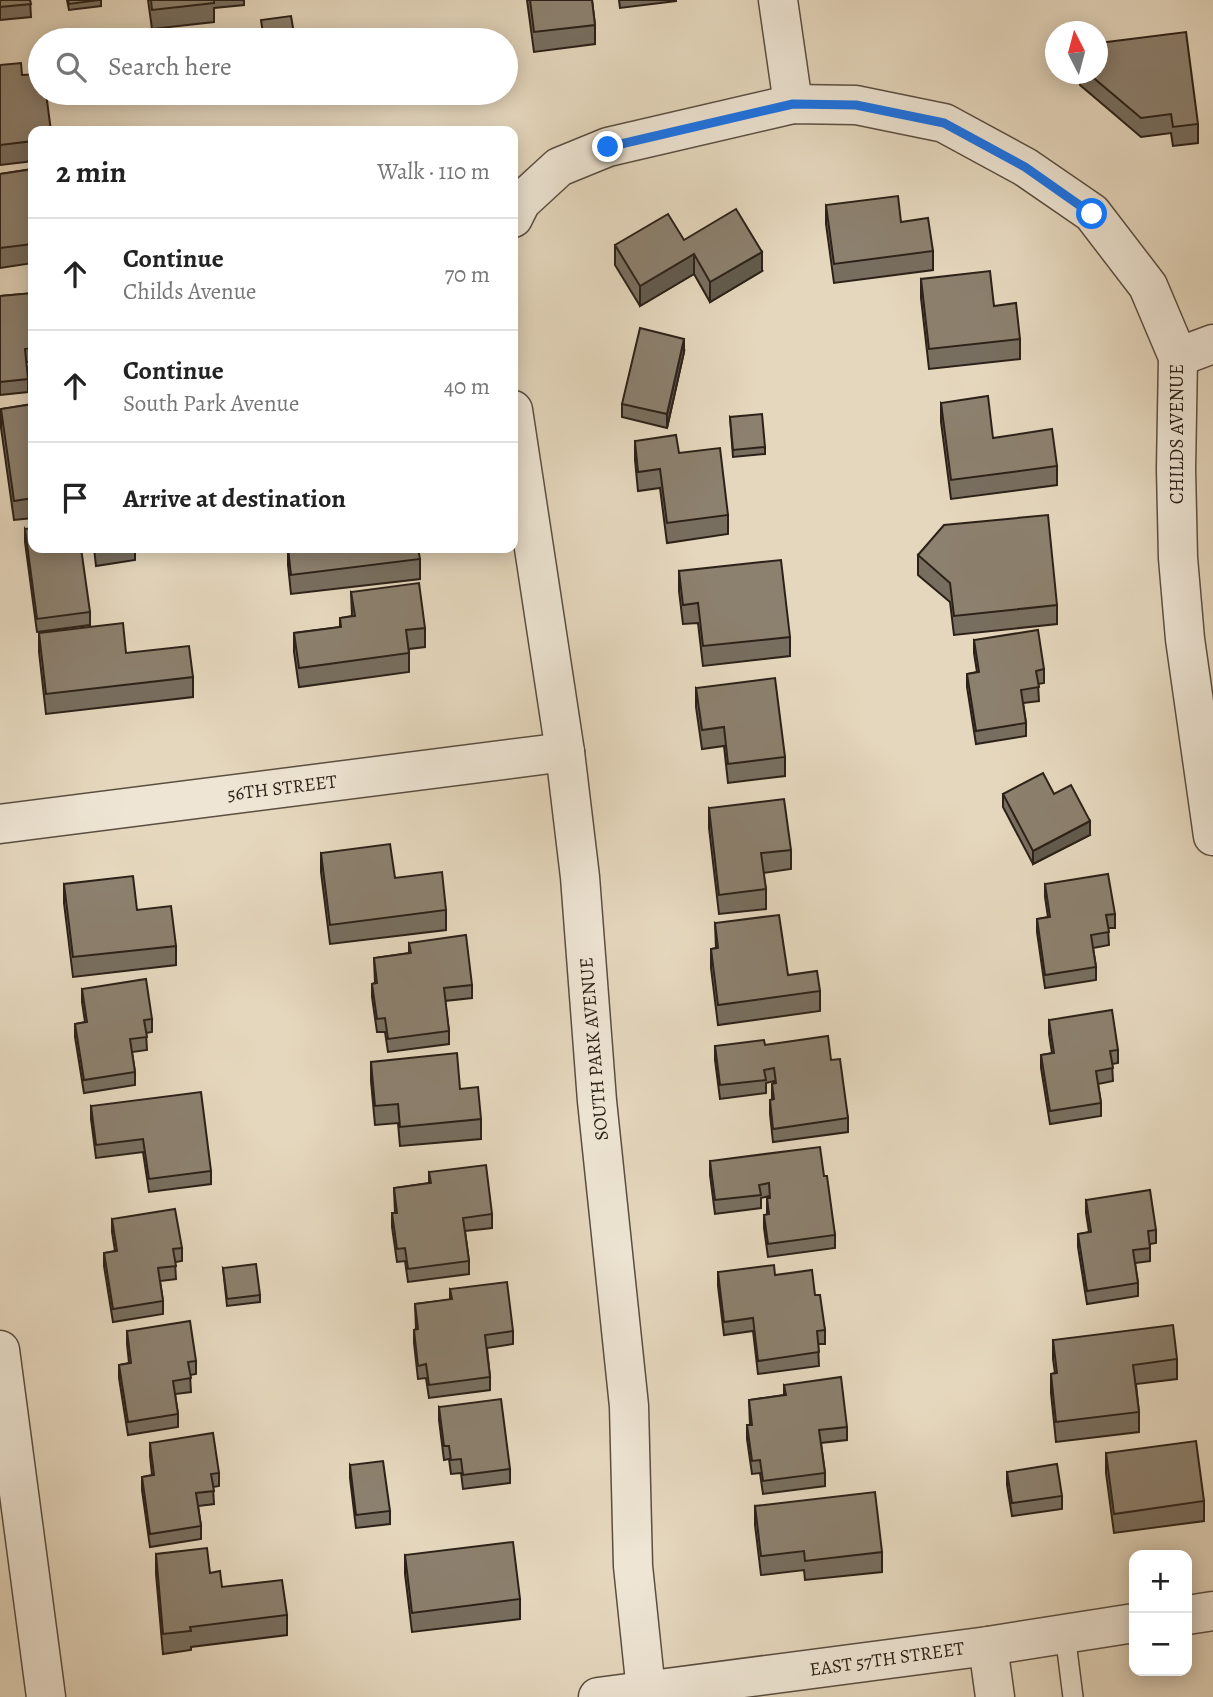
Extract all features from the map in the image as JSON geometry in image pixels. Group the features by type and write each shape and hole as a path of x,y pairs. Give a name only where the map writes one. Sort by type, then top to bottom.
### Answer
{"street":[{"path":"518,208 521,202 559,167 596,152 793,104 778,0"},
{"name":"CHILDS AVENUE","path":"793,104 856,105 944,123 1025,167 1092,214 1148,286 1178,357 1178,558 1185,639 1213,836"},
{"path":"1178,357 1213,344"},
{"name":"SOUTH PARK AVENUE","path":"518,444 565,752 580,877 597,1101 629,1406 633,1566 646,1691"},
{"name":"56TH STREET","path":"0,824 565,752"},
{"path":"0,1350 46,1697"},
{"path":"1192,1614 1213,1611"},
{"name":"EAST 57TH STREET","path":"598,1697 988,1646 1129,1624"},
{"path":"988,1646 995,1697"}],"lane":[{"path":"1065,1634 1073,1697"}],"building":[{"path":"0,0 30,0 31,4 0,7"},
{"path":"68,0 99,0 69,4"},
{"path":"151,0 214,0 214,3 152,10"},
{"path":"530,0 592,0 595,25 534,32"},
{"path":"291,16 293,28 262,28 261,20"},
{"path":"1186,32 1198,124 1173,127 1171,114 1141,118 1101,84 1108,84 1108,42"},
{"path":"21,63 22,75 28,75 28,105 48,105 50,126 28,126 28,142 0,145 0,65"},
{"path":"28,170 28,245 0,248 0,174"},
{"path":"898,196 901,222 928,218 933,251 834,264 826,205"},
{"path":"736,209 762,252 710,282 694,254 640,286 615,245 668,214 684,240"},
{"path":"990,271 994,306 1016,303 1020,339 929,349 921,279"},
{"path":"28,293 28,349 25,349 28,379 0,382 0,296"},
{"path":"640,328 684,339 667,414 622,404"},
{"path":"988,396 993,438 1052,429 1057,466 951,480 941,403"},
{"path":"28,405 28,499 14,501 1,409"},
{"path":"762,414 765,447 733,450 730,417"},
{"path":"676,435 679,453 720,448 728,515 667,523 660,469 638,472 635,441"},
{"path":"1048,515 1057,605 954,616 950,583 918,555 944,525"},
{"path":"25,529 28,529 28,552"},
{"path":"28,553 82,553 90,612 37,619"},
{"path":"289,553 419,553 420,559 291,575"},
{"path":"781,560 790,637 703,646 698,603 683,605 679,571"},
{"path":"419,583 425,628 406,630 409,653 299,668 294,633 341,627 340,618 355,616 351,592"},
{"path":"123,623 126,653 189,646 193,677 46,694 39,633"},
{"path":"1038,630 1044,669 1036,671 1039,687 1021,690 1026,723 976,731 967,674 979,672 974,640"},
{"path":"775,678 785,757 728,764 724,727 702,730 696,688"},
{"path":"1043,773 1054,794 1071,785 1090,821 1033,851 1003,794"},
{"path":"784,799 791,850 761,853 766,889 719,895 709,808"},
{"path":"390,844 395,878 442,872 446,910 330,925 321,853"},
{"path":"1108,874 1115,914 1106,915 1109,932 1091,935 1096,967 1045,975 1037,919 1050,917 1045,884"},
{"path":"133,876 137,910 171,906 176,946 73,957 64,884"},
{"path":"779,915 788,975 817,971 820,991 718,1005 711,949 718,948 715,923"},
{"path":"466,935 472,985 444,988 449,1031 388,1039 385,1018 377,1019 372,984 377,983 374,958 411,953 409,943"},
{"path":"146,979 152,1019 144,1020 147,1037 130,1039 135,1072 84,1080 75,1024 87,1022 82,989"},
{"path":"1112,1010 1118,1050 1110,1051 1113,1068 1096,1071 1101,1103 1050,1111 1041,1055 1054,1053 1049,1020"},
{"path":"828,1036 831,1060 840,1059 848,1118 773,1129 770,1100 774,1099 772,1084 776,1083 774,1068 764,1070 766,1080 720,1085 715,1046 764,1040 765,1045"},
{"path":"457,1053 460,1089 478,1087 481,1119 400,1127 398,1104 375,1106 371,1062"},
{"path":"201,1092 211,1171 149,1179 143,1139 96,1145 91,1106"},
{"path":"820,1147 835,1235 768,1244 764,1215 769,1214 769,1183 759,1185 761,1195 715,1200 710,1161"},
{"path":"486,1165 492,1214 463,1218 469,1261 408,1269 405,1248 397,1249 392,1213 397,1213 394,1188 431,1183 429,1172"},
{"path":"1150,1190 1156,1230 1148,1231 1150,1248 1133,1250 1138,1283 1087,1291 1078,1234 1091,1232 1086,1200"},
{"path":"175,1209 182,1248 173,1249 176,1266 158,1268 163,1301 113,1309 104,1253 117,1251 112,1219"},
{"path":"256,1264 260,1295 227,1299 223,1268"},
{"path":"774,1265 775,1275 812,1270 815,1295 820,1295 825,1330 817,1331 819,1352 758,1361 753,1318 724,1322 718,1272"},
{"path":"507,1282 513,1331 485,1335 490,1377 429,1385 426,1364 418,1366 414,1330 418,1329 415,1304 452,1299 450,1289"},
{"path":"190,1321 196,1361 188,1362 191,1378 173,1381 178,1414 128,1422 119,1365 131,1363 127,1331"},
{"path":"1173,1325 1177,1359 1133,1365 1139,1412 1056,1422 1051,1374 1057,1373 1053,1340"},
{"path":"841,1377 847,1427 819,1430 825,1473 763,1481 760,1460 752,1461 747,1425 752,1425 749,1400 786,1395 784,1385"},
{"path":"501,1399 510,1469 463,1475 461,1459 451,1460 449,1446 444,1446 439,1407"},
{"path":"213,1433 219,1473 211,1474 214,1491 196,1493 201,1526 150,1534 142,1477 154,1475 150,1443"},
{"path":"1196,1441 1204,1501 1114,1514 1106,1453"},
{"path":"383,1461 390,1511 356,1515 350,1465"},
{"path":"1057,1464 1062,1496 1012,1503 1007,1472"},
{"path":"875,1492 882,1552 805,1561 804,1551 761,1556 755,1506"},
{"path":"513,1542 520,1599 412,1613 405,1555"},
{"path":"207,1548 210,1573 220,1571 222,1587 282,1580 287,1615 190,1627 191,1631 163,1634 156,1554"}],"route":[{"path":"608,147 793,104 856,105 944,123 1025,167 1092,214"}]}
